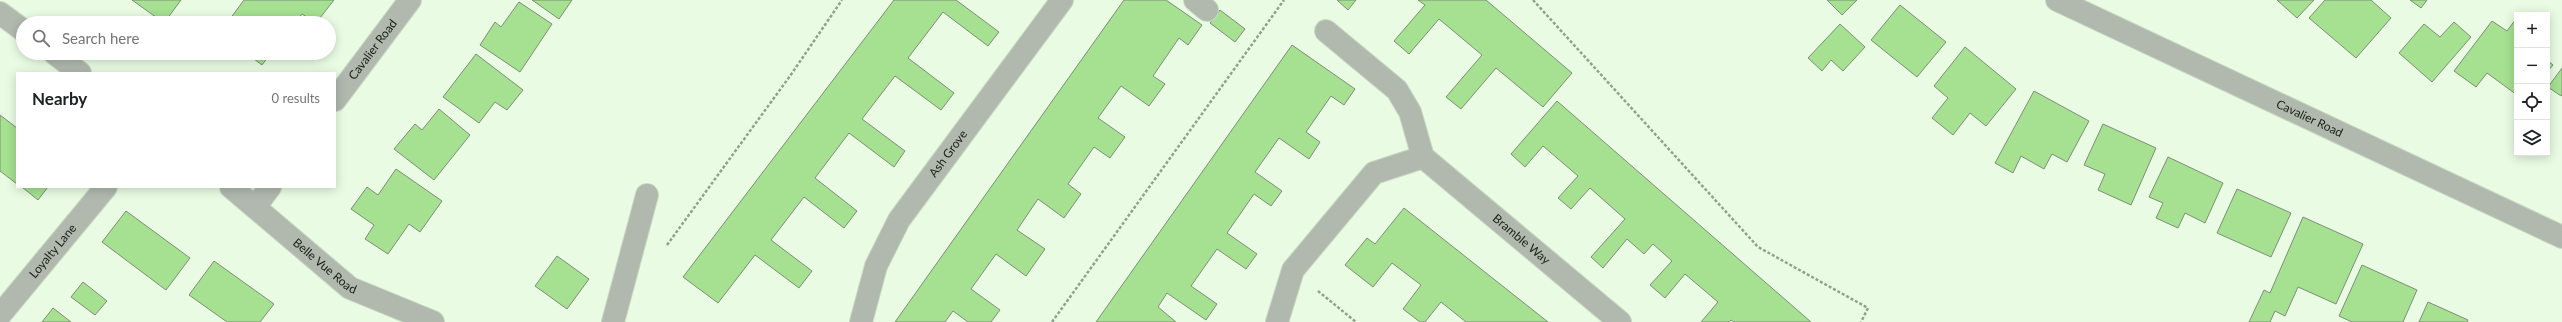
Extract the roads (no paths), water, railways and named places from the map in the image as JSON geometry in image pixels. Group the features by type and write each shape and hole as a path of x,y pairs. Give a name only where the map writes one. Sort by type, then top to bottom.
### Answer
{"street":[{"name":"Cavalier Road","path":"336,99 410,0"},
{"name":"Ash Grove","path":"861,322 876,266 899,220 1062,0"},
{"name":"Cavalier Road","path":"2057,0 2562,237"},
{"path":"0,13 16,25"},
{"path":"1277,322 1293,270 1374,173 1423,157 1410,112 1397,90 1326,31"},
{"path":"63,60 79,72"},
{"name":"Bramble Way","path":"1423,157 1620,322"},
{"name":"Loyalty Lane","path":"0,315 105,188"},
{"name":"Belle Vue Road","path":"232,188 256,206 350,288 434,322"},
{"path":"256,206 269,188"},
{"path":"614,322 647,195"}]}
